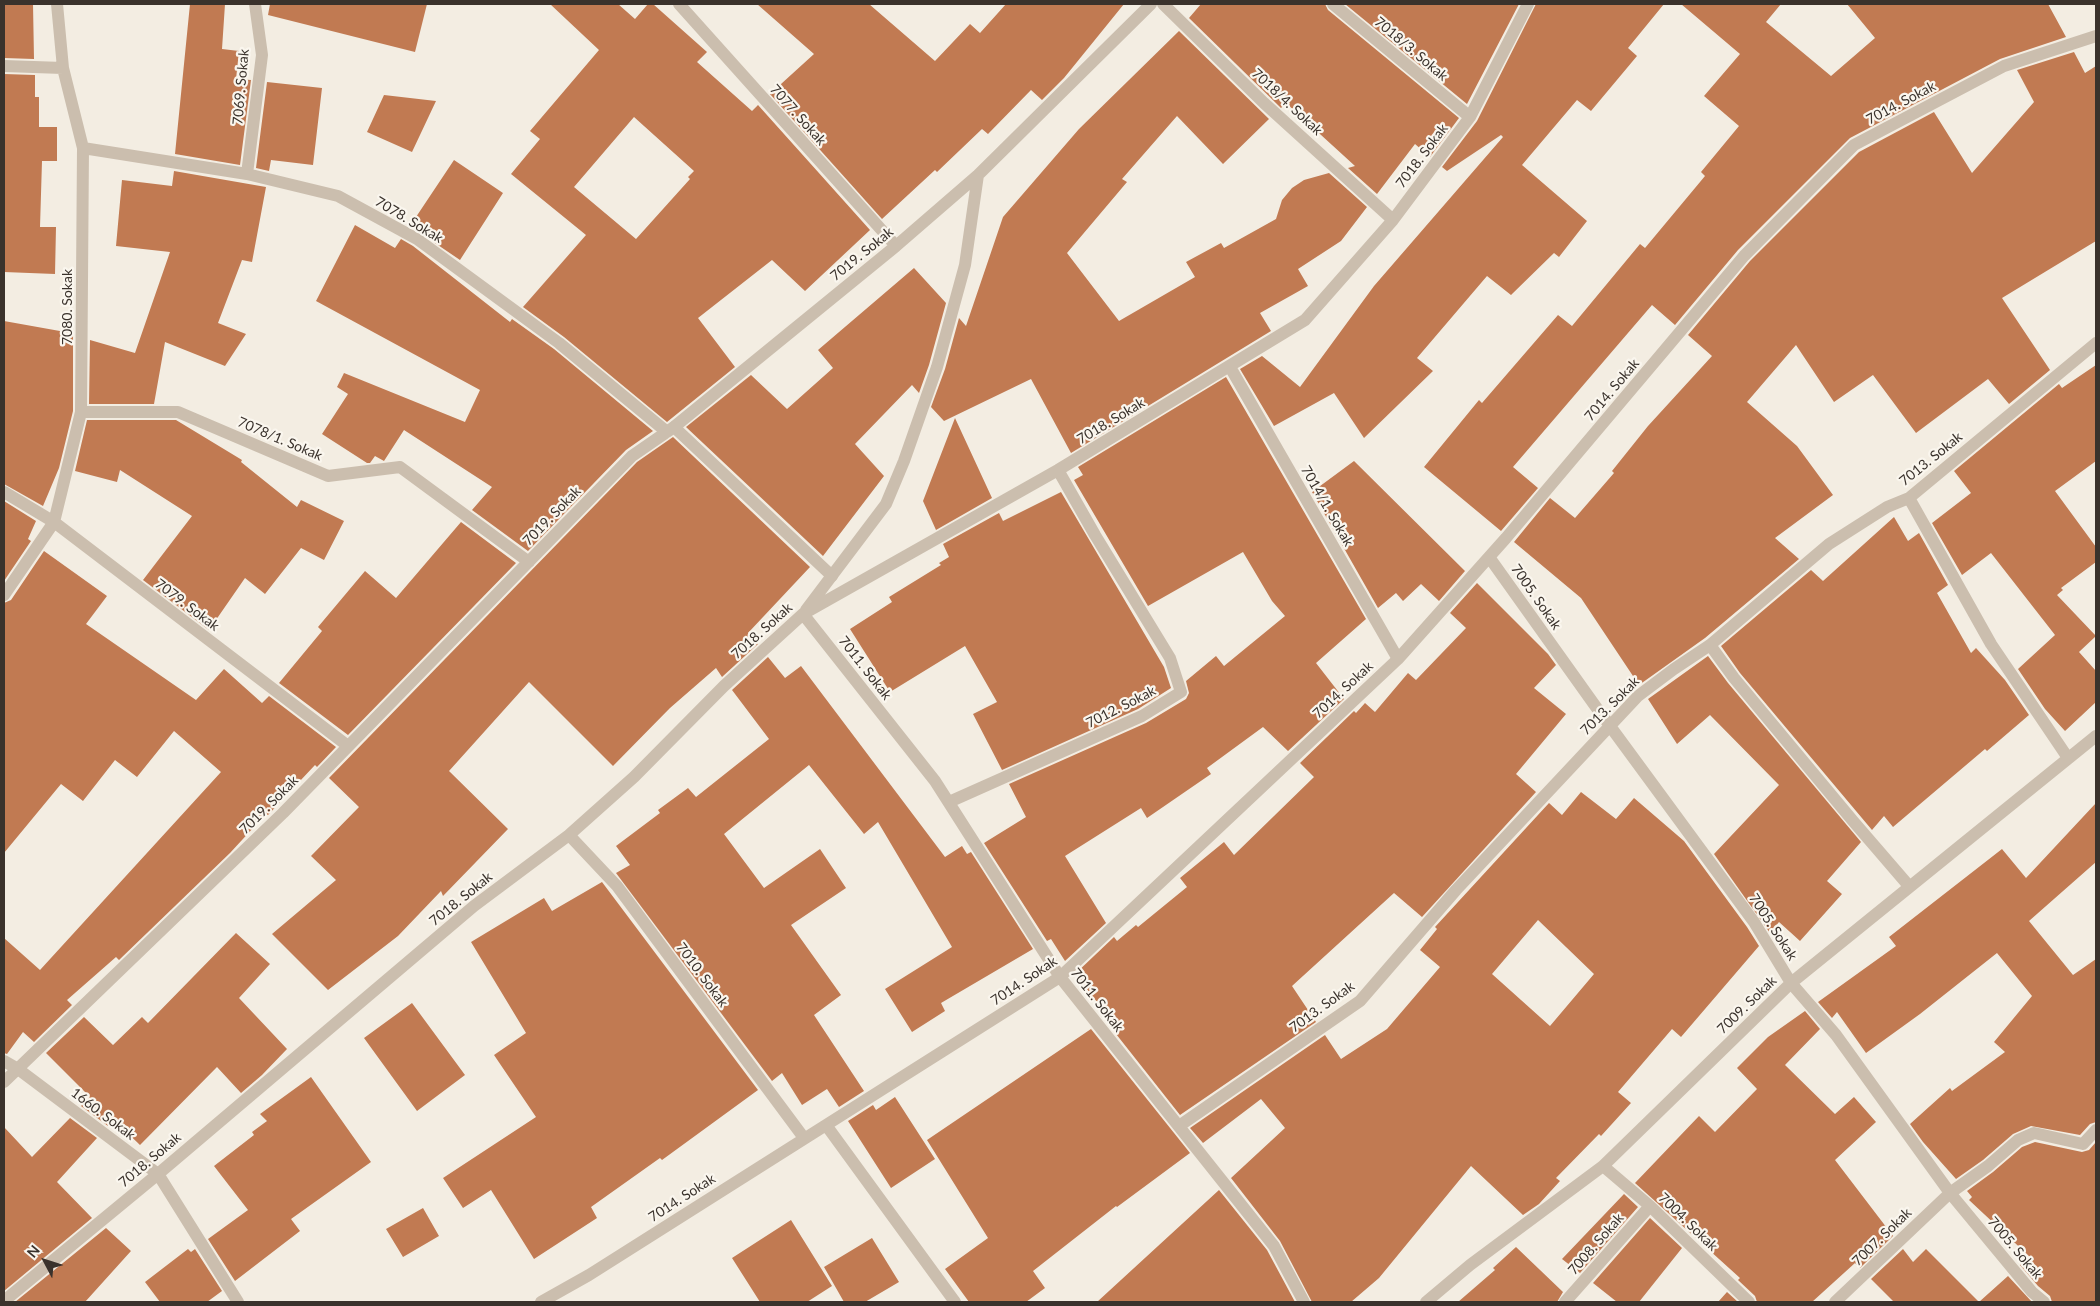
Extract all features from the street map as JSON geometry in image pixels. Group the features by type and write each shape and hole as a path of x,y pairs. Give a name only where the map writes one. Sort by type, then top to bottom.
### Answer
{"street":[{"name":"7080. Sokak","path":"4,595 54,522 81,412 83,148 63,68 57,4"},
{"name":"7069. Sokak","path":"247,174 262,54 255,4"},
{"name":"7077. Sokak","path":"679,4 896,246"},
{"name":"7019. Sokak","path":"4,1082 283,813 632,456 670,429 896,246 978,175 1151,4"},
{"name":"7018/4. Sokak","path":"1163,4 1264,103 1393,220"},
{"name":"7018/3. Sokak","path":"1333,4 1470,117"},
{"name":"7018. Sokak","path":"4,1301 158,1174 474,906 569,835 634,777 724,686 803,614 1058,470 1305,320 1393,220 1470,117 1528,4"},
{"name":"7014. Sokak","path":"541,1302 588,1275 1060,977 1398,659 1489,557 1744,256 1854,145 2004,66 2096,36"},
{"path":"4,66 63,68"},
{"name":"7078. Sokak","path":"83,148 247,174 338,196 417,239 559,343 670,429 832,576"},
{"path":"803,614 886,504 922,416 965,265 978,175"},
{"name":"7013. Sokak","path":"1179,1126 1360,1000 1456,890 1638,696 1710,645 1829,544 1887,507 1909,498 2096,343"},
{"name":"7014/1. Sokak","path":"1230,367 1398,659"},
{"name":"7078/1. Sokak","path":"81,412 178,412 328,476 400,467 529,562"},
{"name":"7012. Sokak","path":"949,802 1142,716 1181,692 1170,658 1058,470"},
{"name":"7079. Sokak","path":"4,492 54,522 348,746"},
{"path":"1909,498 1991,644 2068,758"},
{"name":"7005. Sokak","path":"1489,557 1754,922 1791,983 1836,1035 1950,1193 2032,1292 2044,1302"},
{"name":"7011. Sokak","path":"803,614 949,802 1060,977 1274,1246 1304,1302"},
{"path":"1710,645 1734,678 1909,886"},
{"name":"7009. Sokak","path":"1426,1302 1470,1265 1603,1166 1791,983 2096,736"},
{"name":"7010. Sokak","path":"569,835 617,886 804,1138"},
{"name":"1660. Sokak","path":"4,1061 18,1069 158,1174 238,1302"},
{"path":"826,1125 955,1302"},
{"name":"7007. Sokak","path":"1835,1302 1950,1193 1988,1166 2018,1140 2034,1133 2083,1144 2096,1130"},
{"name":"7004. Sokak","path":"1603,1166 1650,1206 1749,1302"},
{"name":"7008. Sokak","path":"1565,1302 1650,1206"}],"building":[{"path":"4,4 33,4 34,59 4,58"},
{"path":"190,4 225,4 222,49 239,51 236,79 251,80 240,165 175,154"},
{"path":"270,4 427,4 415,52 268,15"},
{"path":"550,4 618,4 635,19 648,4 653,4 707,52 697,62 752,111 758,105 870,230 805,291 772,260 698,318 735,367 667,422 564,337 523,307 586,235 511,174 540,139 530,131 599,50","holes":["634,117 694,171 688,177 690,179 636,239 574,187"]},
{"path":"757,4 869,4 935,61 970,24 980,33 1006,4 1124,4 1064,78 1042,100 1031,90 988,134 982,129 937,172 935,170 882,219 770,94 814,54"},
{"path":"1201,4 1325,4 1328,10 1459,118 1430,157 1415,144 1377,194 1348,168 1355,166 1286,103 1281,108 1189,18"},
{"path":"1345,4 1519,4 1467,104"},
{"path":"1536,4 1664,4 1628,48 1637,56 1591,111 1577,100 1522,165 1587,221 1559,257 1554,253 1511,295 1487,276 1417,358 1433,371 1364,438 1334,393 1274,426 1240,369 1262,356 1300,387 1374,286 1503,137 1501,135 1447,171 1442,167 1477,121"},
{"path":"1681,4 1781,4 1766,22 1831,76 1875,38 1847,4 2048,4 2066,37 2000,59 1850,138 1738,250 1675,325 1652,305 1513,467 1538,488 1501,531 1424,467 1479,400 1482,403 1558,315 1572,326 1640,244 1645,248 1705,176 1701,172 1739,126 1704,96 1740,54"},
{"path":"1179,31 1269,119 1223,164 1177,116 1122,179 1127,182 1067,253 1119,321 1195,277 1186,262 1221,243 1224,248 1276,219 1282,200 1292,188 1304,180 1329,173 1367,207 1341,241 1298,269 1308,286 1260,313 1271,331 1071,453 1031,379 944,421 931,407 945,369 959,318 966,326 1003,217 1079,129"},
{"path":"2074,52 2085,73 2096,66 2096,241 2002,298 2050,370 2009,404 1988,379 1916,433 1873,375 1834,402 1796,345 1747,402 1797,446 1833,495 1775,538 1799,559 1705,638 1639,685 1581,598 1514,542 1550,498 1575,518 1614,473 1612,471 1648,426 1712,356 1688,335 1750,261 1859,152 1934,112 1972,173 2034,102 2017,70"},
{"path":"4,74 35,75 35,97 39,97 39,127 57,127 57,161 42,161 40,227 56,227 55,274 4,272"},
{"path":"267,82 322,88 313,165 271,160 269,171 256,168"},
{"path":"384,95 436,101 412,152 367,132"},
{"path":"454,160 503,193 460,260 410,226"},
{"path":"174,171 266,187 252,262 242,260 218,323 246,334 225,366 165,342 154,404 89,404 90,340 135,353 170,252 116,246 122,180 172,186"},
{"path":"355,225 395,248 401,239 413,246 510,322 512,319 554,349 653,431 626,450 528,551 472,510 492,487 404,430 384,461 375,456 370,463 367,463 322,434 348,394 337,387 344,373 465,422 480,390 316,301"},
{"path":"914,268 946,303 929,365 919,393 912,385 855,444 884,476 823,556 686,427 751,375 787,409 833,368 818,350"},
{"path":"4,321 71,333 73,335 73,411 59,468 43,506 4,484"},
{"path":"2096,365 2096,461 2055,491 2096,547 2096,562 2061,588 2063,590 2057,595 2096,636 2079,652 2096,671 2096,702 2065,731 2045,709 2018,669 2055,635 1991,553 1962,575 1932,523 1971,493 1954,471 2059,384 2062,388"},
{"path":"1226,377 1366,619 1316,663 1344,699 1288,751 1263,727 1207,768 1211,774 1147,818 1141,808 1065,856 1106,923 1065,961 1051,939 1047,941 984,843 1026,817 1009,784 1146,723 1186,699 1189,693 1186,681 1216,656 1224,666 1285,616 1272,601 1243,552 1148,606 1074,480 1083,475 1078,467"},
{"path":"955,418 992,498 936,530 923,501"},
{"path":"87,420 176,420 242,460 241,462 297,507 301,500 344,521 324,560 301,548 265,594 245,578 209,630 143,580 192,516 120,470 117,482 75,471"},
{"path":"673,437 810,567 748,633 758,644 722,677 716,668 670,708 613,766 529,682 449,771 508,829 443,896 441,891 398,936 328,990 272,934 336,880 311,856 359,807 329,778 637,462"},
{"path":"1354,461 1465,571 1439,601 1421,584 1403,601 1396,593 1378,608 1312,492"},
{"path":"1061,492 1164,667 1171,688 1138,709 1002,770 973,714 997,702 965,646 890,692 850,629 892,602 889,597 941,565 939,563 949,557 943,544 999,513 1003,521"},
{"path":"4,501 36,521 28,539 31,541 4,581"},
{"path":"1894,517 1908,541 1919,533 1948,585 1937,593 1971,653 1976,648 2005,680 2029,715 1987,751 1985,749 1893,827 1884,816 1872,830 1740,673 1721,646 1811,570 1823,581"},
{"path":"461,522 516,563 348,735 279,683 322,631 318,627 365,571 396,598"},
{"path":"44,551 107,596 86,624 196,700 224,669 262,703 269,696 336,747 317,767 315,765 230,853 119,960 116,957 67,1000 72,1005 34,1042 23,1032 7,1054 4,1053 4,938 40,970 221,772 174,731 137,777 115,760 83,801 61,784 4,853 4,603 11,600"},
{"path":"1477,583 1548,654 1556,665 1534,688 1566,714 1516,774 1536,792 1422,917 1394,893 1292,986 1316,1022 1180,1115 1105,1020 1109,1017 1075,974 1114,937 1117,941 1136,925 1138,927 1187,887 1180,878 1224,842 1234,855 1314,777 1300,763 1354,711 1356,713 1365,703 1375,712 1408,673 1416,680 1466,628 1450,613"},
{"path":"1708,656 1728,683 1861,842 1827,881 1842,894 1800,941 1779,922 1770,933 1714,854 1779,785 1710,715 1677,744 1648,699"},
{"path":"768,657 785,678 801,666 945,857 962,846 967,854 971,852 1033,949 941,1003 945,1011 912,1032 885,989 952,947 878,822 864,834 809,765 724,834 764,888 820,849 846,888 791,925 841,995 814,1015 864,1091 839,1107 827,1089 802,1105 782,1073 772,1081 616,873 630,865 616,846 660,813 658,810 688,788 696,797 769,739 732,690"},
{"path":"1581,792 1616,819 1634,798 1684,841 1759,946 1681,1037 1672,1029 1618,1092 1631,1103 1601,1136 1599,1134 1556,1178 1560,1181 1539,1204 1523,1215 1471,1166 1379,1278 1351,1302 1312,1302 1280,1241 1231,1178 1285,1128 1261,1099 1203,1143 1190,1128 1325,1035 1341,1059 1387,1029 1440,967 1420,950 1437,929 1435,927 1549,803 1562,815","holes":["1538,920 1594,974 1550,1026 1492,974"]},
{"path":"2096,803 2096,862 2029,921 2073,975 2096,959 2096,1122 2090,1124 2080,1135 2031,1126 2013,1134 1983,1160 1956,1179 1923,1142 1910,1124 1950,1088 1952,1091 2005,1052 1994,1042 2032,996 1997,953 1920,1014 1866,1053 1837,1012 1832,1018 1818,1002 1896,946 1889,937 2002,849 2026,878"},
{"path":"602,882 758,1090 662,1160 660,1158 591,1207 597,1218 534,1259 491,1190 463,1208 443,1178 536,1117 494,1055 526,1033 471,942 544,898 552,911"},
{"path":"236,933 270,964 239,998 287,1049 262,1075 241,1093 217,1067 140,1145 114,1120 108,1126 81,1106 90,1097 46,1053 84,1017 113,1045 142,1017 148,1023"},
{"path":"412,1003 465,1075 417,1111 364,1038"},
{"path":"1805,1011 1820,1029 1785,1065 1835,1114 1854,1097 1876,1122 1835,1160 1893,1236 1860,1268 1855,1263 1812,1302 1757,1302 1755,1296 1738,1280 1740,1278 1635,1183 1699,1116 1715,1132 1757,1089 1737,1068 1768,1037"},
{"path":"1091,1029 1190,1153 1116,1206 1033,1271 1045,1288 1026,1302 969,1302 945,1269 988,1238 927,1140"},
{"path":"311,1077 371,1162 291,1219 300,1231 235,1281 208,1239 248,1210 214,1166 254,1135 252,1132 267,1121 260,1114"},
{"path":"895,1097 935,1159 891,1188 848,1121 873,1105 876,1110"},
{"path":"70,1118 97,1138 57,1182 92,1218 4,1291 4,1127 32,1157"},
{"path":"2035,1142 2082,1152 2089,1150 2096,1142 2096,1302 2052,1302 2050,1296 2038,1286 2020,1265 2030,1257 1969,1200 1972,1197 1967,1191 2022,1147"},
{"path":"1219,1190 1267,1250 1295,1302 1097,1302"},
{"path":"1624,1194 1638,1207 1580,1273 1562,1259"},
{"path":"423,1208 439,1236 403,1257 386,1229"},
{"path":"1650,1218 1682,1248 1639,1302 1617,1302 1593,1283"},
{"path":"791,1220 832,1286 807,1302 760,1302 732,1258"},
{"path":"106,1228 131,1251 85,1302 15,1302"},
{"path":"872,1238 899,1282 865,1302 844,1302 824,1267"},
{"path":"1516,1247 1563,1292 1557,1302 1458,1302 1495,1270 1493,1268"},
{"path":"188,1249 191,1252 195,1249 222,1291 207,1302 160,1302 145,1282"},
{"path":"1903,1249 1913,1262 1926,1249 1979,1302 1894,1302 1871,1279"},
{"path":"2008,1276 2032,1302 1979,1302"},
{"path":"1727,1292 1738,1302 1718,1302"}]}
